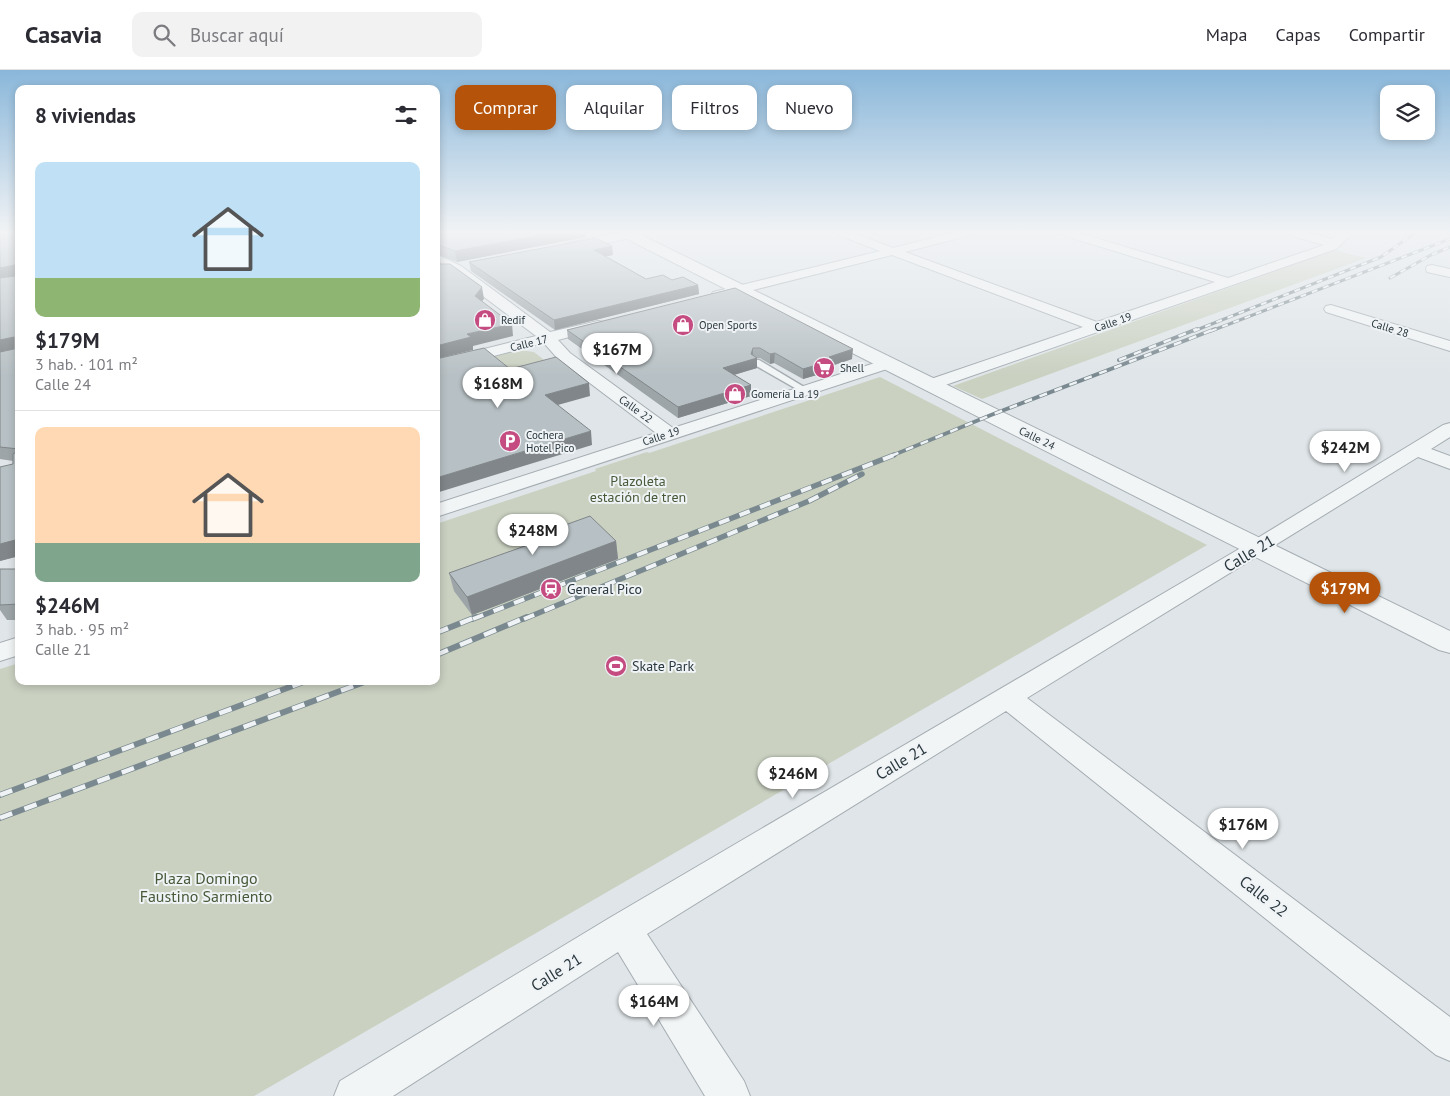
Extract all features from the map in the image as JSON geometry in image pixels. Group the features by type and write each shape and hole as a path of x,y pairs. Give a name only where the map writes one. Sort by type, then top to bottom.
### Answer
{"street":[{"name":"Calle 22","path":"472,280 548,338 564,356 670,434"},
{"name":"Calle 24","path":"720,280 1450,643"},
{"path":"701,300 780,280"},
{"path":"969,280 1098,328"},
{"path":"1221,280 1228,282"},
{"name":"Calle 19","path":"930,385 1234,280"},
{"name":"Calle 28","path":"1331,310 1450,346"},
{"name":"Calle 17","path":"440,365 615,321"},
{"name":"Calle 19","path":"440,509 887,364"},
{"name":"Calle 21","path":"355,1096 624,929 1007,697 1259,548 1450,429"},
{"path":"1416,450 1450,463"},
{"path":"0,652 15,647"},
{"name":"Calle 22","path":"1007,697 1450,1041"},
{"path":"624,929 729,1096"}],"lane":[{"path":"756,362 805,390"}],"green space":[{"path":"1250,280 1306,280 982,399 953,386"},
{"path":"519,350 534,352 557,370 502,374 485,359"},
{"name":"Plaza Domingo Faustino Sarmiento","path":"880,377 1207,545 254,1096 0,1096 0,669 15,664 15,685 440,685 440,523 596,471 595,469 647,452 649,453"}],"building":[{"path":"0,280 15,280 15,449 0,447 0,352 14,349 14,337 0,340"},
{"path":"440,280 472,280 482,287 475,296 512,324 467,334 471,337 440,345"},
{"path":"495,280 688,280 698,285 554,320"},
{"path":"735,288 853,349 829,357 834,360 803,369 775,353 770,354 760,348 753,348 751,354 757,358 723,368 751,385 678,407 567,330"},
{"path":"484,348 510,369 556,357 589,383 545,395 591,431 440,477 440,358"},
{"path":"15,453 15,540 0,544 0,467 13,464 13,454"},
{"path":"590,516 616,541 467,597 449,573 525,546 521,541"},
{"path":"0,569 15,569 15,604 0,605"}],"railway":[{"path":"1194,331 1323,280"},
{"path":"1211,331 1344,280"},
{"path":"1119,360 1197,329"},
{"path":"891,456 991,415 1215,329"},
{"path":"473,619 894,455"},
{"path":"524,619 809,501 862,474"},
{"path":"440,631 476,617"},
{"path":"440,653 527,617"},
{"path":"0,795 295,685"},
{"path":"0,818 356,685"}],"place":[{"name":"Redif","path":"485,320"},
{"name":"Open Sports","path":"683,325"},
{"name":"Shell","path":"824,368"},
{"name":"Gomería La 19","path":"735,394"},
{"name":"Cochera Hotel Pico","path":"510,441"},
{"name":"General Pico","path":"551,589"},
{"name":"Skate Park","path":"616,666"}],"park label":[{"name":"Plazoleta estación de tren","path":"638,490"}]}
